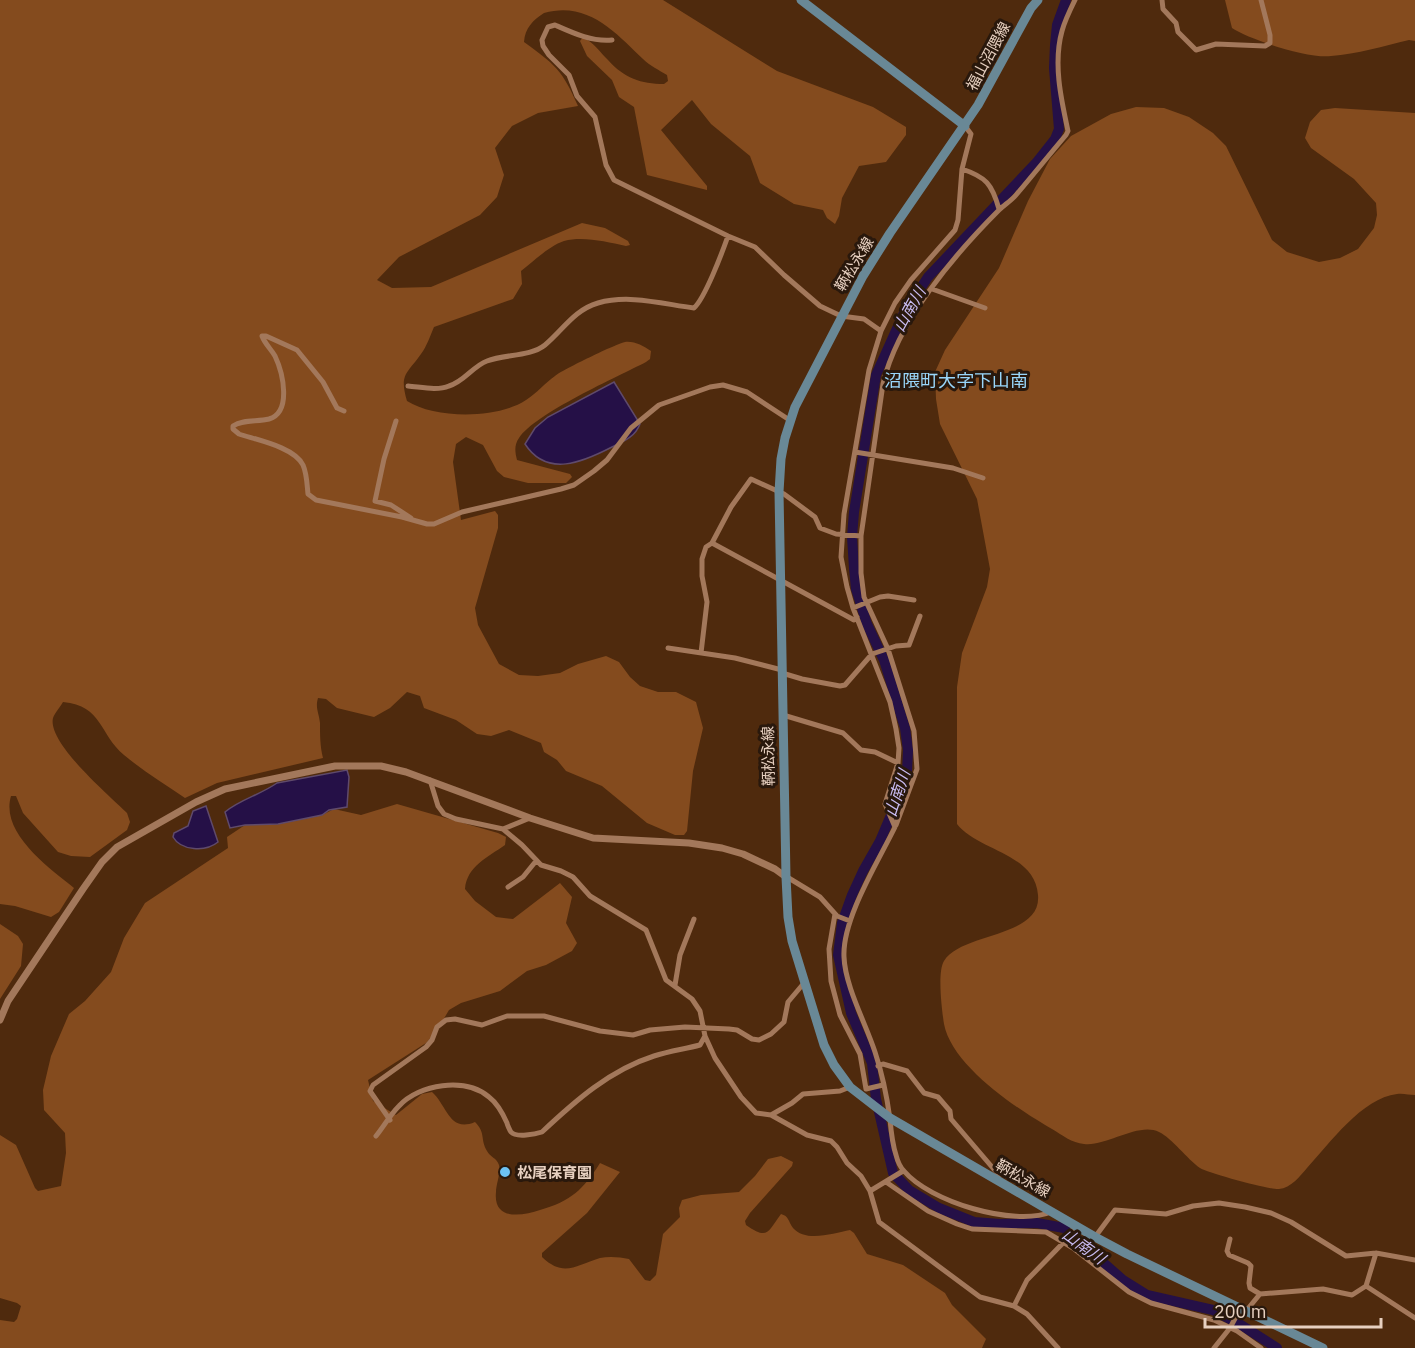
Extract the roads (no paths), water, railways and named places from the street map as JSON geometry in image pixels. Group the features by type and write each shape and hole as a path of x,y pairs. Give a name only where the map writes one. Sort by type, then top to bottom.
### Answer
{"main road":[{"path":"801,0 965,126"},
{"name":"福山沼隈線","path":"965,126 1031,8 1038,0"},
{"name":"鞆松永線","path":"965,126 890,233 863,276 790,420 781,459 780,580 786,877 790,933 804,983 824,1045 834,1065 850,1086 888,1117 1051,1212 1074,1228 1241,1312 1323,1348"}],"street":[{"path":"1051,1212 1040,1216 981,1212 962,1207 902,1172 881,1086 876,1054 848,979 844,958 848,921 895,825 917,769 914,731 886,650 866,604 861,573 860,535 886,373 923,299 999,207 1014,197 1066,135 1068,131 1060,92 1061,33 1075,0"},
{"path":"1162,0 1163,9 1176,23 1178,32 1196,50 1199,50 1216,44 1265,46 1270,43 1270,35 1260,0"},
{"path":"612,40 604,41 579,36 555,25 548,27 542,40 549,56 569,75 577,96 595,117 609,175 620,184 755,247 820,306 841,316 864,319 882,331"},
{"path":"895,825 885,804 899,748 890,702 874,654 857,617 841,557 843,534 869,370 882,331 896,303 911,280 955,230 958,220 962,169 971,134 965,126"},
{"path":"962,169 984,178 991,186 999,207"},
{"path":"408,386 448,387 481,363 538,350 572,317 597,303 614,299 629,299 694,308 728,236"},
{"path":"932,289 985,308"},
{"path":"344,411 334,404 323,381 297,350 262,336 274,356 282,382 283,397 280,411 276,417 238,422 233,429 238,434 296,455 306,473 308,494 316,500 434,524 462,512 574,485 607,460 643,416 673,398 710,387 723,385 747,392 790,420"},
{"path":"396,421 384,459 375,501 391,505 418,522"},
{"path":"857,452 953,468 983,478"},
{"path":"701,653 707,602 702,576 702,559 706,547 712,543 731,507 751,479 779,492 815,517 820,528 843,534 860,535"},
{"path":"712,543 854,620 857,617"},
{"path":"855,608 880,597 915,600"},
{"path":"668,648 735,658 802,679 845,686 874,654 896,646 909,645 920,616"},
{"path":"783,715 843,734 861,750 875,752 897,763"},
{"path":"0,1020 8,1002 102,862 117,847 196,802 225,789 335,766 381,766 430,780 530,818 593,838 690,843 743,854 775,869 820,897 836,915 848,921"},
{"path":"430,780 438,807 444,814 456,819 503,829 541,866 573,877 590,897 646,930 666,980 692,999 700,1011 705,1036 715,1058 741,1097 756,1113 771,1115 807,1135 831,1141 847,1163 861,1176 870,1191 879,1222 980,1297 1014,1306 1027,1314 1058,1348"},
{"path":"503,829 530,818"},
{"path":"508,887 523,877 536,861"},
{"path":"836,915 829,949 831,981 840,1015 860,1054 866,1089 881,1086"},
{"path":"675,986 680,955 694,919"},
{"path":"390,1120 373,1098 370,1091 373,1085 426,1047 432,1040 437,1027 446,1020 455,1019 482,1025 507,1016 544,1016 600,1031 633,1035 650,1030 673,1028 729,1029 737,1030 752,1039 759,1040 771,1034 784,1022 788,1002 804,983"},
{"path":"376,1136 399,1106 423,1092 438,1087 459,1085 476,1089 491,1098 510,1132 537,1134 611,1076 655,1056 700,1045 705,1036"},
{"path":"879,1066 883,1064 907,1071 924,1093 938,1097 950,1111 951,1119 998,1174 998,1181"},
{"path":"771,1115 803,1094 840,1091 850,1086"},
{"path":"870,1191 902,1172"},
{"path":"888,1181 928,1211 957,1224 982,1231 1046,1232 1064,1241 1118,1285 1141,1298 1231,1326 1261,1348"},
{"path":"1095,1237 1115,1210 1166,1214 1193,1206 1219,1203 1271,1213 1310,1232 1346,1256 1376,1253 1415,1260"},
{"path":"1014,1306 1027,1280 1074,1228"},
{"path":"1230,1239 1227,1251 1229,1255 1251,1266 1250,1288 1260,1294 1323,1289 1352,1295 1366,1286 1376,1253"},
{"path":"1366,1286 1415,1318"},
{"path":"1214,1348 1241,1312 1260,1294"}],"waterway":[{"name":"山南川","path":"1066,0 1057,25 1055,45 1054,68 1059,129 1055,139 1036,163 928,277 903,315 876,375 854,512 852,537 854,568 856,589 867,624 884,660 905,728 908,750 907,772 880,841 852,895 842,923 838,955 851,1013 872,1063 876,1099 893,1173 909,1190 939,1208 974,1222 1037,1223 1064,1228 1123,1280 1147,1295 1213,1310 1277,1348"}],"place":[{"name":"松尾保育園","path":"505,1172"}],"district":[{"name":"沼隈町大字下山南","path":"956,380"}]}
